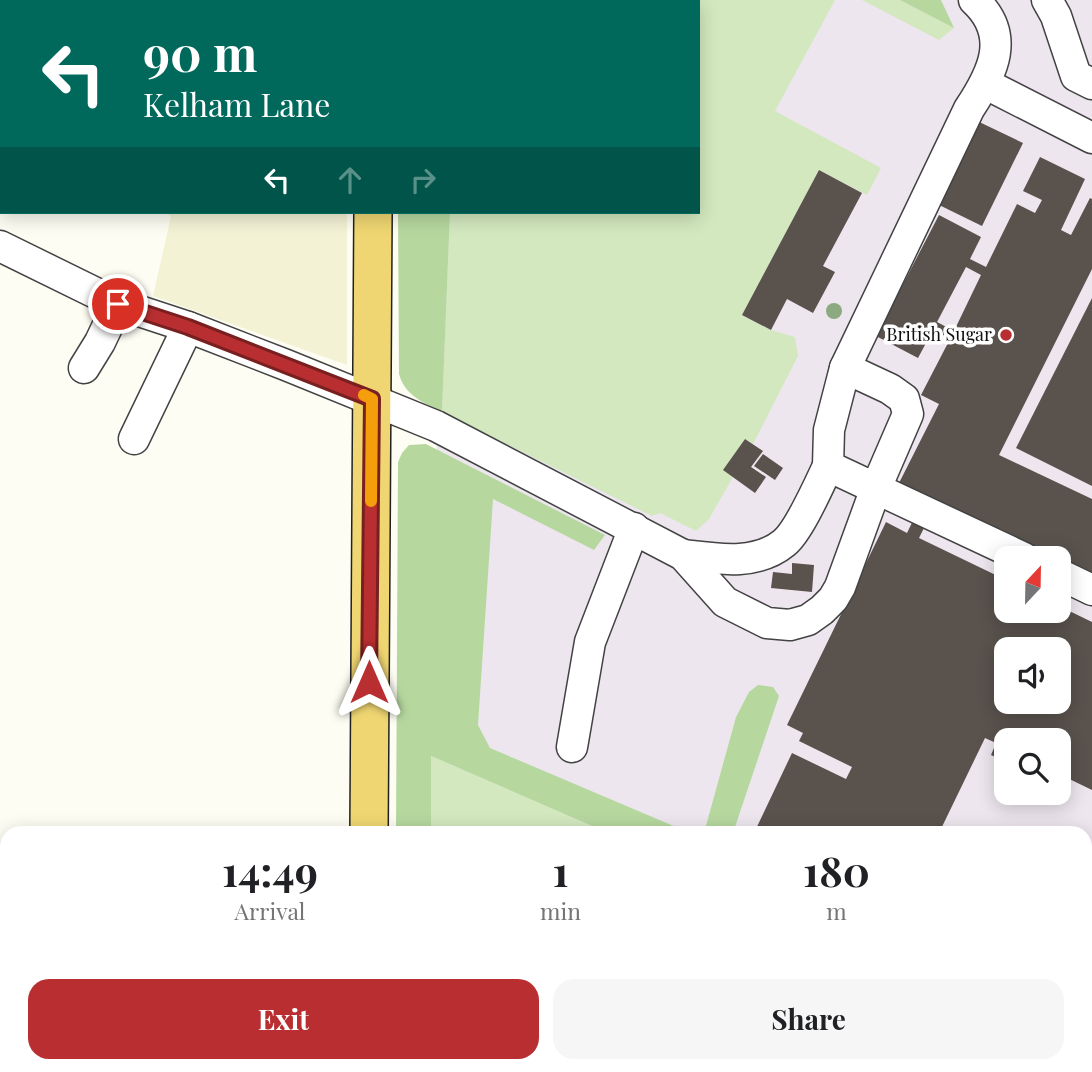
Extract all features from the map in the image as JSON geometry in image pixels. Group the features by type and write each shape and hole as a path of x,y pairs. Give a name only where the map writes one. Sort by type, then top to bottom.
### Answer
{"main road":[{"path":"369,826 373,214"}],"street":[{"path":"683,555 728,560 762,556 786,542 828,466 829,430 845,368 969,109 986,84 994,64 996,35 982,7 974,0"},
{"path":"1047,0 1056,16 1076,76 1092,84"},
{"path":"986,84 1092,138"},
{"path":"0,246 118,304 188,327 436,426 683,555 725,603 767,623 790,625 808,620 822,610 840,587 876,488 908,414 904,399 890,389 845,368"},
{"path":"84,368 118,304"},
{"path":"135,439 188,327"},
{"path":"828,466 999,546"},
{"path":"572,747 590,642 634,528"},
{"path":"1071,580 1092,590"}],"shaded area":[{"path":"700,0 1092,0 1092,826 592,826 431,756 441,214 700,214"},
{"path":"168,214 347,214 347,365 153,296 171,216"}],"green space":[{"path":"700,0 835,0 775,111 881,168 867,195 819,170 742,315 771,330 795,337 798,356 753,444 745,439 724,470 733,477 709,519 696,531 660,513 652,516 442,412 450,214 700,214"},
{"path":"862,0 900,0 954,28 939,40"},
{"path":"900,0 941,0 954,28"},
{"path":"398,214 450,214 442,412 410,393 399,374"},
{"path":"426,444 605,535 594,550 493,499 478,725 490,748 674,826 592,826 431,756 431,826 396,826 398,462 409,445"},
{"path":"758,685 773,687 779,696 735,826 706,826 736,717 749,692"},
{"path":"431,756 592,826 431,826"}],"building":[{"path":"973,119 1023,143 982,226 933,202"},
{"path":"1040,157 1085,179 1061,230 1071,235 1090,198 1092,199 1092,269 999,455 1092,499 1092,576 1071,566 1071,546 1029,546 937,502 919,538 994,574 994,623 1071,623 1071,612 1092,622 1092,790 1071,780 1071,728 994,728 994,742 985,738 942,826 757,826 792,753 846,779 852,767 799,741 803,733 787,725 886,522 907,533 925,496 899,483 939,404 921,395 950,339 933,330 918,358 876,336 939,215 981,237 970,259 986,267 1017,204 1035,213 1042,200 1023,191","holes":["966,267 981,275 954,331 937,322"]},
{"path":"819,170 862,193 823,266 835,272 813,313 787,299 771,330 742,315"},
{"path":"1092,298 1092,486 1016,448"},
{"path":"745,439 763,451 751,467 766,477 755,493 723,470"},
{"path":"763,454 783,468 775,480 754,466"},
{"path":"792,563 814,565 812,592 771,588 773,572 792,574"}],"slow traffic":[{"path":"364,395 372,399 371,501"}],"place":[{"name":"British Sugar","path":"1006,335"}],"route":[{"path":"118,304 188,327 372,399 369,682"}]}
